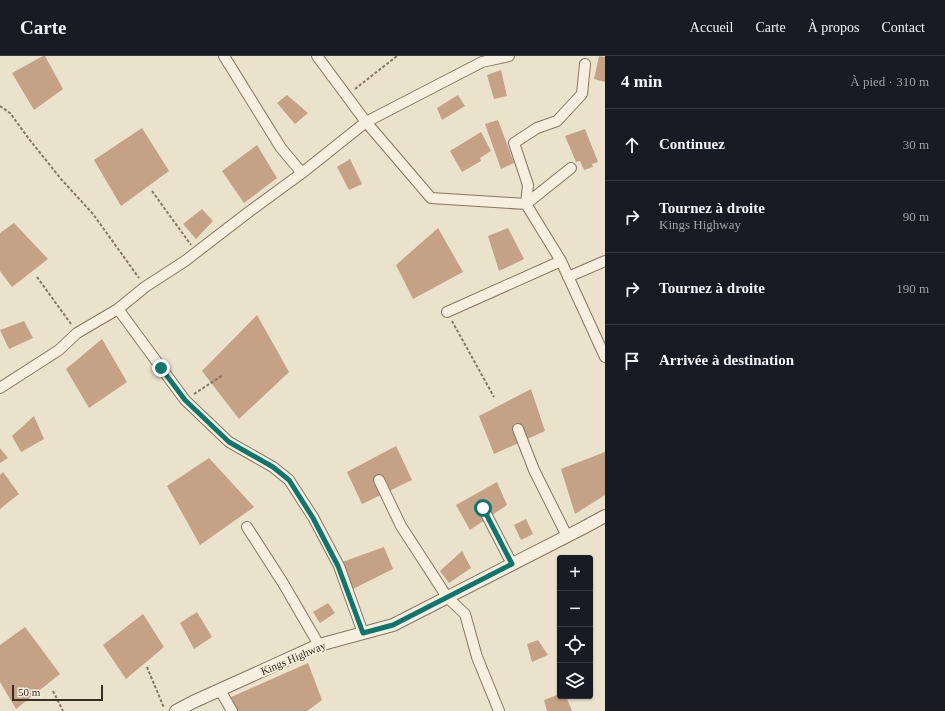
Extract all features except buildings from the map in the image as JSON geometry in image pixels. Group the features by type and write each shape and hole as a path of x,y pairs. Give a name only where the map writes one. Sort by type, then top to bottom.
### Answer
{"street":[{"path":"224,56 281,148 302,173"},
{"path":"316,56 366,122 431,198 526,204 571,168"},
{"path":"0,388 59,350 78,333 118,309 145,287 185,261 302,173 366,122 482,62 509,56"},
{"path":"585,64 582,94 557,121 537,128 514,143 528,185 526,204 561,261 605,357"},
{"path":"447,312 561,261"},
{"path":"568,277 605,261"},
{"path":"118,309 185,400 229,442 273,467 289,480 313,518 338,566 363,633"},
{"path":"518,429 534,470 567,536"},
{"path":"379,480 402,526 447,597 465,614 477,657 499,711"},
{"path":"483,508 512,564"},
{"name":"Kings Highway","path":"176,711 319,645 393,625 605,516"},
{"path":"247,528 283,583 319,645"},
{"path":"220,690 232,711"}],"path":[{"path":"346,96 397,56"},
{"path":"0,106 10,112 62,179 93,214 145,287"},
{"path":"152,191 196,252"},
{"path":"37,277 78,333"},
{"path":"447,312 494,397"},
{"path":"185,400 223,375"},
{"path":"147,667 165,711"},
{"path":"53,691 63,711"}],"route":[{"path":"161,368 185,400 229,442 273,467 289,480 313,518 338,566 363,633 393,625 512,564 483,508"}]}
